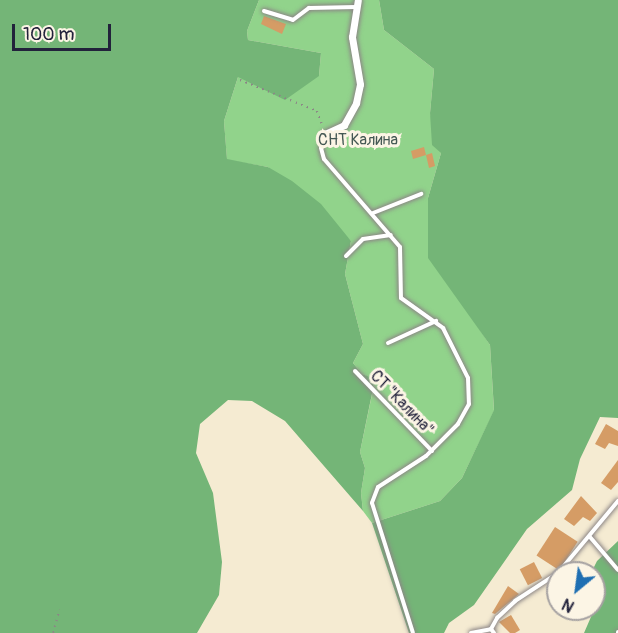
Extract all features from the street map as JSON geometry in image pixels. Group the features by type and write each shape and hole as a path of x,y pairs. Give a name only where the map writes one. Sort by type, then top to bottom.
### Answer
{"street":[{"path":"324,134 344,125 356,103 360,84 352,37 357,3"}],"lane":[{"path":"264,11 293,20 309,8 357,3"},
{"path":"324,134 321,148 324,159 392,235 402,258 401,298 436,321 458,352 468,378 469,404 458,424 432,451 378,487 372,503 413,633"},
{"path":"373,213 421,194"},
{"path":"346,256 363,239 392,235"},
{"path":"388,343 436,321"},
{"name":"СТ \"Калина\"","path":"355,371 432,451"},
{"path":"569,561 618,501"},
{"path":"590,537 618,570"},
{"path":"471,633 493,631 497,618 515,601 546,581"}],"path":[{"path":"240,80 320,113 324,134"},
{"path":"53,633 59,610"}],"green space":[{"path":"0,0 259,0 247,31 248,40 321,53 319,76 285,100 238,77 224,121 227,159 268,167 292,181 321,204 351,241 345,274 363,344 353,363 362,374 375,379 360,452 365,468 361,493 363,511 285,421 252,401 228,400 200,424 196,453 213,493 222,562 219,595 197,633 0,633"},
{"name":"СНТ Калина","path":"259,0 379,0 384,30 434,69 430,113 441,153 428,198 429,224 468,312 490,345 494,411 462,478 440,501 372,523 363,511 361,493 365,468 360,452 375,380 362,374 353,363 363,344 345,274 351,241 268,167 227,160 224,121 238,77 319,76 321,53 248,40 247,31"},
{"path":"379,0 618,0 618,418 600,417 580,459 572,490 527,529 474,605 449,623 444,633 409,633 372,523 440,501 462,478 494,410 490,345 428,258 428,198 441,153 432,145 430,113 434,69 384,30"},
{"path":"618,541 618,633 584,633 589,621 606,621 606,561 597,561"}],"building":[{"path":"264,16 286,24 282,34 261,24"},
{"path":"424,147 426,155 413,159 411,151"},
{"path":"432,153 435,166 429,168 426,155"},
{"path":"606,424 618,431 618,446 609,443 605,449 595,444"},
{"path":"618,460 618,482 611,490 601,483"},
{"path":"581,496 597,513 590,521 583,517 574,526 564,519"},
{"path":"555,527 578,542 565,561 546,562 536,556"},
{"path":"534,562 542,578 528,585 520,569"},
{"path":"508,586 519,594 495,614 492,613"},
{"path":"511,615 520,630 515,633 510,633 499,622"}]}
